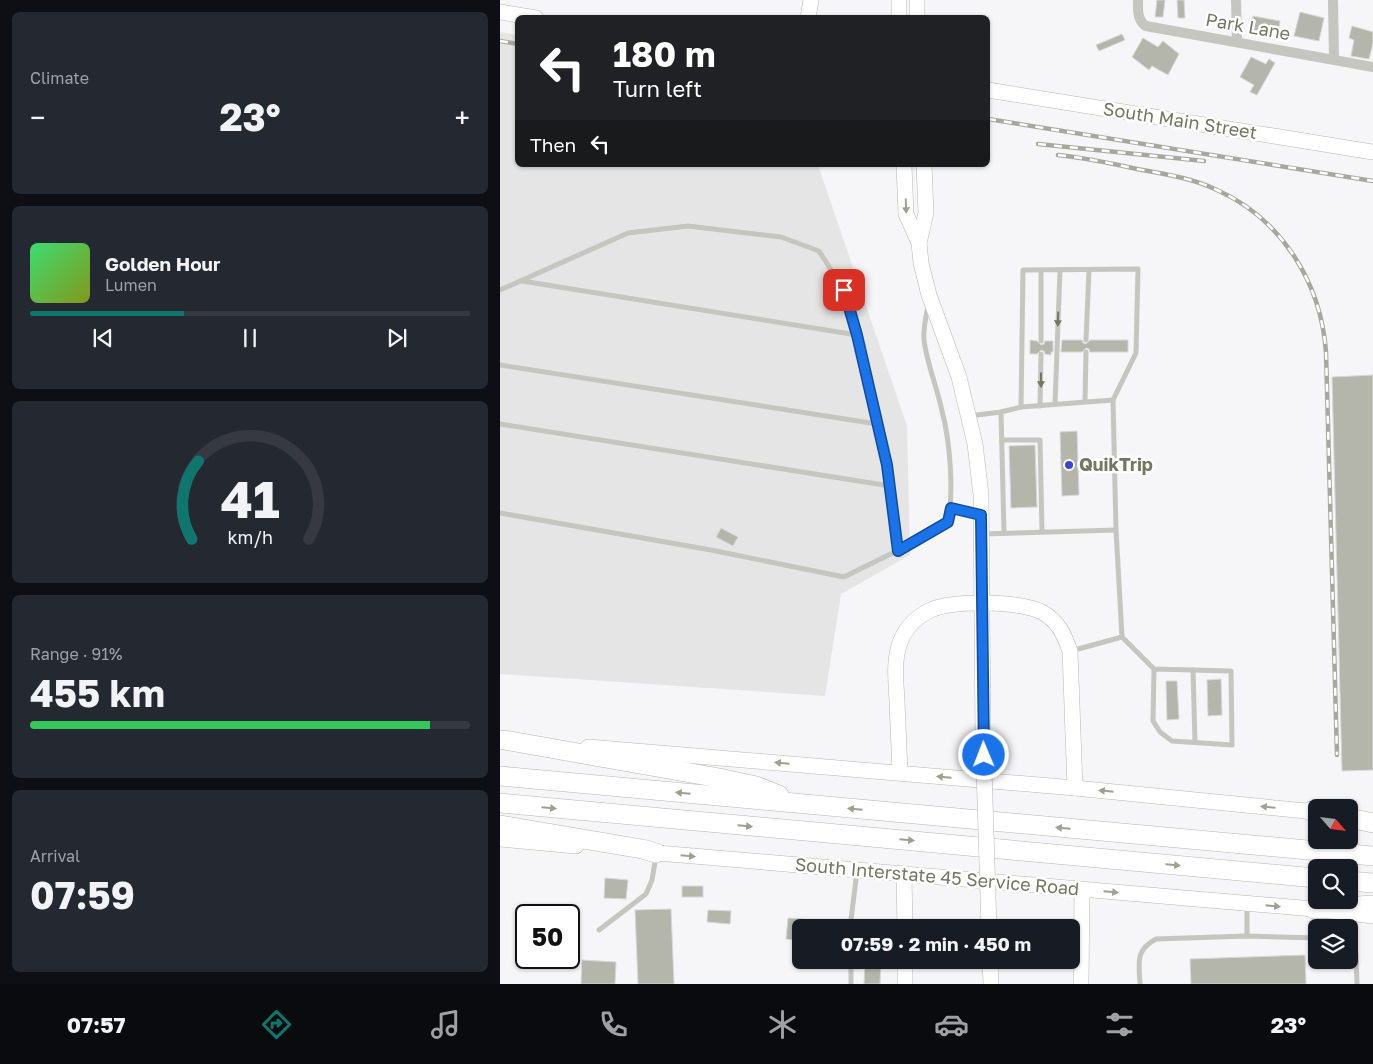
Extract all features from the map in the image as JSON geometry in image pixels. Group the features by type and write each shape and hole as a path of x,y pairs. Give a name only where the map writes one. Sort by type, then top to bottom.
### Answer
{"highway":[{"path":"502,740 719,778 756,786 801,804"},
{"path":"500,776 1373,856"},
{"path":"500,803 1308,877"},
{"path":"1358,819 1373,823"},
{"path":"500,825 642,849 656,854"},
{"path":"1358,882 1373,883"},
{"path":"1314,910 1373,905"}],"main road":[{"path":"808,15 811,0"},
{"path":"917,0 917,15"},
{"path":"500,12 518,15"},
{"name":"South Main Street","path":"990,90 1373,152"},
{"path":"904,167 906,214 919,243 921,263 929,295 959,377 975,444 981,495 983,736 989,919"},
{"path":"919,243 926,213 924,167"},
{"path":"900,773 896,667 901,640 916,619 931,610 948,605 1007,604 1031,608 1043,613 1060,627 1070,651 1075,788"},
{"path":"502,740 1075,788 1308,811"},
{"path":"1358,817 1373,818"},
{"name":"South Interstate 45 Service Road","path":"500,839 1373,916"},
{"path":"904,876 905,919"},
{"path":"1081,984 1082,890"},
{"path":"905,969 905,984"},
{"path":"990,969 990,984"}],"street":[{"name":"Park Lane","path":"1138,0 1138,16 1140,22 1146,26 1373,67"},
{"path":"1236,0 1236,41"},
{"path":"1333,0 1334,59"}],"lane":[{"path":"500,290 628,233 688,226 781,237 819,251 844,290 857,335 887,465 898,551"},
{"path":"1021,408 1023,270 1138,270 1136,353 1112,400 1122,637 1154,669 1232,672 1232,745 1172,741 1160,732 1153,722 1154,669"},
{"path":"1041,270 1041,341"},
{"path":"1055,404 1060,270"},
{"path":"1086,340 1089,270"},
{"path":"522,280 857,335"},
{"path":"500,513 711,550 844,577 898,551 948,522 951,508 949,460 943,412 924,338 929,295"},
{"path":"1085,401 1086,352"},
{"path":"1040,406 1041,354"},
{"path":"500,365 878,424"},
{"path":"969,416 1055,404 1112,400"},
{"path":"1001,412 1004,532"},
{"path":"500,424 890,486"},
{"path":"1002,440 1040,440 1042,531"},
{"path":"951,508 981,515"},
{"path":"981,534 1116,530"},
{"path":"1070,651 1122,637"},
{"path":"1193,670 1196,742"},
{"path":"598,930 646,894 652,880 656,854"},
{"path":"851,919 857,871"},
{"path":"1247,936 1248,904"},
{"path":"1140,984 1141,952 1156,939 1247,936 1308,938"},
{"path":"850,969 851,984"},
{"path":"1356,969 1357,984"}],"shaded area":[{"path":"500,32 515,35 515,167 819,167 907,426 910,555 841,594 825,696 500,674"}],"building":[{"path":"1157,0 1165,0 1163,17 1155,17"},
{"path":"1177,0 1184,0 1185,18 1178,18"},
{"path":"1300,12 1324,18 1319,41 1294,36"},
{"path":"1253,16 1280,21 1278,34 1251,30"},
{"path":"1352,26 1373,32 1373,43 1369,59 1351,56 1354,40 1349,38"},
{"path":"1122,34 1125,40 1099,51 1096,45"},
{"path":"1143,38 1158,47 1163,41 1179,54 1168,75 1152,66 1149,70 1132,57"},
{"path":"1251,57 1266,64 1269,59 1275,63 1257,95 1250,92 1254,85 1240,77"},
{"path":"1030,340 1037,341 1041,345 1045,341 1053,341 1053,352 1051,352 1051,355 1045,354 1041,350 1037,354 1030,354"},
{"path":"1062,340 1082,340 1086,344 1090,340 1128,340 1128,352 1090,352 1086,348 1082,352 1061,352"},
{"path":"1373,375 1373,770 1342,771 1332,377"},
{"path":"1077,431 1079,495 1062,496 1060,432"},
{"name":"QuikTrip","path":"1035,445 1037,507 1011,508 1009,446"},
{"path":"721,528 738,537 733,546 716,537"},
{"path":"1221,679 1222,715 1208,716 1207,680"},
{"path":"1166,681 1177,681 1179,719 1167,720"},
{"path":"605,878 628,880 626,899 604,898"},
{"path":"682,886 703,886 703,897 682,897"},
{"path":"671,909 674,984 638,984 635,910"},
{"path":"708,910 731,911 730,924 707,922"},
{"path":"788,918 802,919 792,919 792,940 786,939"},
{"path":"1305,955 1306,984 1191,984 1190,959"},
{"path":"582,960 616,962 615,984 581,984"},
{"path":"865,969 881,969 880,984 864,984"}],"railway":[{"path":"500,41 515,44"},
{"path":"990,119 1373,181"},
{"path":"1038,144 1204,161"},
{"path":"1058,155 1178,177 1198,182 1217,190 1240,202 1261,218 1279,236 1294,256 1306,278 1323,326 1326,352 1337,755"}],"place":[{"name":"QuikTrip","path":"1069,465"}],"route":[{"path":"844,290 857,335 887,465 898,551 948,522 951,508 981,515 984,755"}]}
